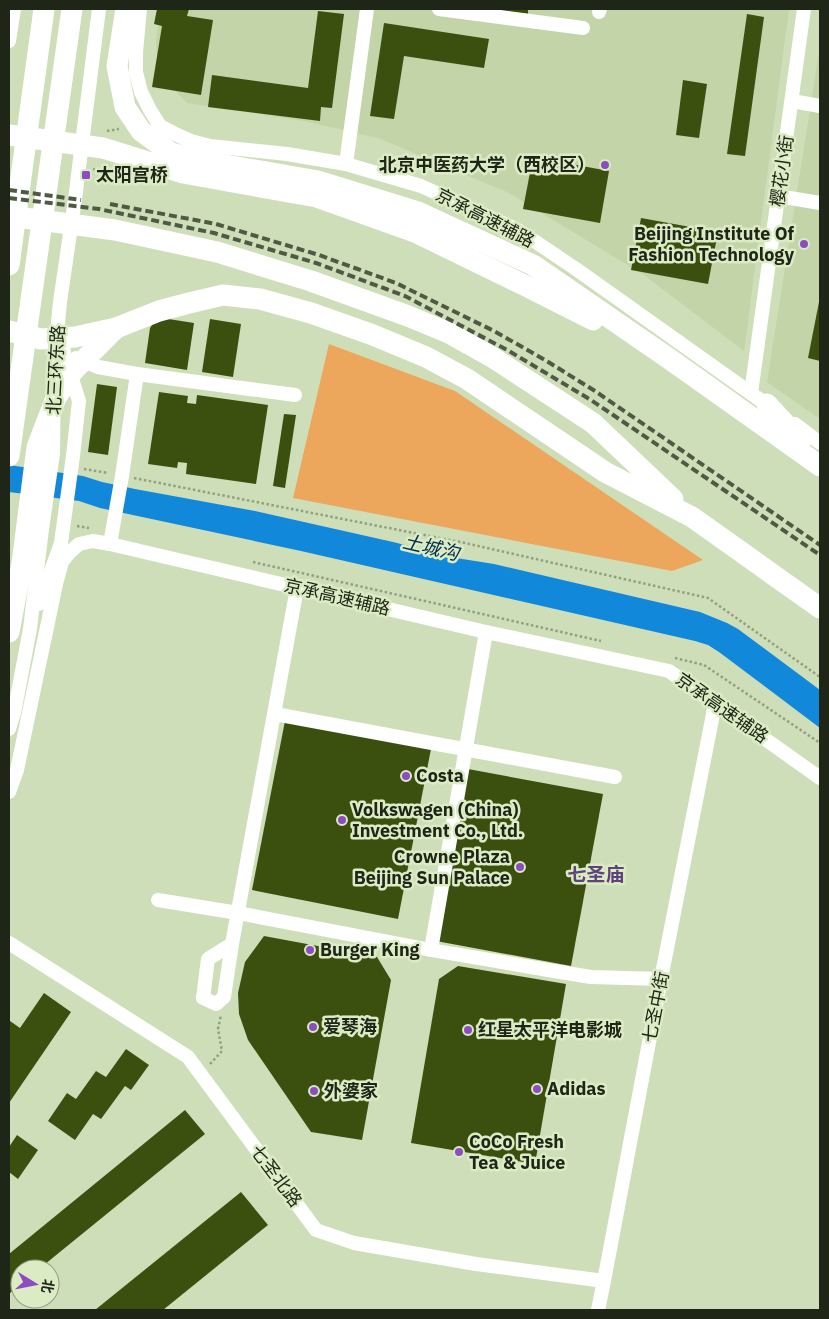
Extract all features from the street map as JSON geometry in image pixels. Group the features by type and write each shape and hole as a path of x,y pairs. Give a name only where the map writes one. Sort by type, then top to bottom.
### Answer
{"highway":[{"path":"9,261 44,9"},
{"path":"9,456 72,9"},
{"path":"126,9 116,66 125,107 141,131 171,153 208,162 318,181 418,212 533,265 820,466"},
{"path":"9,135 103,148 183,173 317,197 415,232 671,360"},
{"path":"9,216 115,230 217,252 311,281 449,333 492,357 593,423 692,517"},
{"path":"9,331 41,340 75,337 116,328 159,311 189,302 223,295 260,299 311,313 373,335 426,357 467,379 605,472 692,517 820,608"},
{"path":"9,632 22,563 37,447 56,398 73,371 116,328"},
{"path":"759,399 820,461"}],"street":[{"path":"9,40 14,9"},
{"name":"北三环东路","path":"9,730 30,628 53,454 54,364 60,302 99,9"},
{"name":"京承高速辅路","path":"140,9 136,72 141,92 160,126 191,141 210,146 287,154 346,164 421,186 518,230 576,269 820,443"},
{"path":"346,164 367,9"},
{"path":"439,9 583,28"},
{"name":"樱花小街","path":"759,399 778,196 804,9"},
{"path":"792,101 820,106"},
{"path":"778,196 820,203"},
{"path":"30,628 60,543 79,401 64,354 60,302"},
{"path":"64,349 71,356 98,367 295,395"},
{"path":"110,544 137,374"},
{"name":"京承高速辅路","path":"9,792 17,770 62,562 79,544 93,541 486,632 669,671 820,778"},
{"path":"232,944 208,959 203,998 216,1004 224,997 297,588"},
{"path":"431,950 486,632"},
{"name":"七圣中街","path":"598,1310 715,704"},
{"path":"274,714 615,777"},
{"path":"158,900 591,977 661,979"},
{"name":"七圣北路","path":"9,943 188,1058 316,1230 354,1243 476,1264 604,1281"}],"path":[{"path":"103,148 104,131 124,128"},
{"path":"79,167 126,174"},
{"path":"84,469 121,479 465,543 708,598 820,678"},
{"path":"245,560 609,643"},
{"path":"676,658 704,665 820,743"},
{"path":"201,1075 222,1050 218,1029 224,997"}],"shaded area":[{"name":"北京中医药大学（西校区）","path":"160,9 789,9 744,351 644,275 507,192 378,138 304,121 187,103 167,82 158,69 156,43"},
{"name":"Beijing Institute Of Fashion Technology","path":"820,46 820,419 767,382"},
{"path":"329,344 455,391 703,560 672,571 293,498"}],"water":[{"path":"9,465 83,476 135,489 255,511 700,612 738,629 820,690 820,728 708,645 301,551 100,508 79,501 9,492"}],"building":[{"path":"157,9 189,9 187,16 213,20 201,95 152,87 162,26 154,24"},
{"path":"528,9 528,14 496,10"},
{"path":"318,11 344,14 332,108 321,107 320,121 208,107 212,75 308,88"},
{"path":"747,14 764,17 745,156 727,154"},
{"path":"384,23 489,39 484,68 404,56 394,119 370,116"},
{"path":"683,80 707,84 699,138 676,135"},
{"path":"533,157 609,171 600,223 523,209"},
{"path":"641,218 718,232 708,284 631,270"},
{"path":"820,302 820,361 808,358"},
{"path":"162,318 194,323 187,370 145,363 150,328 154,322"},
{"path":"210,319 241,324 233,377 202,372"},
{"path":"97,384 117,387 108,455 88,452"},
{"path":"159,392 188,396 187,403 196,404 197,395 268,405 256,484 186,474 187,463 178,462 177,468 148,464"},
{"path":"284,414 296,415 285,488 273,486"},
{"name":"Volkswagen (China) Investment Co., Ltd.","path":"285,721 431,749 398,919 252,890"},
{"name":"Crowne Plaza Beijing Sun Palace","path":"468,769 603,794 571,966 436,941"},
{"name":"爱琴海","path":"264,936 377,957 391,980 362,1140 311,1132 248,1040 239,1014 238,993 245,962"},
{"path":"458,966 566,984 535,1164 411,1143 439,979"},
{"path":"44,993 71,1012 9,1103 9,1023 10,1021 20,1028"},
{"path":"126,1049 149,1065 131,1090 125,1086 101,1119 93,1114 75,1140 48,1121 67,1093 76,1099 96,1071 106,1077"},
{"path":"185,1110 205,1134 51,1259 10,1259 9,1294 9,1254"},
{"path":"17,1135 38,1150 18,1179 9,1172 9,1147"},
{"path":"241,1192 268,1225 163,1310 95,1310"}],"railway":[{"path":"9,190 81,200"},
{"path":"9,198 99,209 214,233 316,263 405,296 509,351 591,400 820,555"},
{"path":"110,204 216,224 319,255 396,283 494,331 545,360 595,391 820,545"}],"place":[{"name":"北京中医药大学（西校区）","path":"605,165"},
{"name":"太阳宫桥","path":"86,175"},
{"name":"Beijing Institute Of Fashion Technology","path":"804,244"},
{"name":"Costa","path":"406,776"},
{"name":"Volkswagen (China) Investment Co., Ltd.","path":"342,820"},
{"name":"Crowne Plaza Beijing Sun Palace","path":"520,867"},
{"name":"Burger King","path":"310,950"},
{"name":"爱琴海","path":"313,1027"},
{"name":"红星太平洋电影城","path":"468,1030"},
{"name":"Adidas","path":"537,1089"},
{"name":"外婆家","path":"314,1091"},
{"name":"CoCo Fresh Tea & Juice","path":"459,1152"}],"district":[{"name":"七圣庙","path":"596,874"}],"water label":[{"name":"土城沟","path":"431,547"}]}
